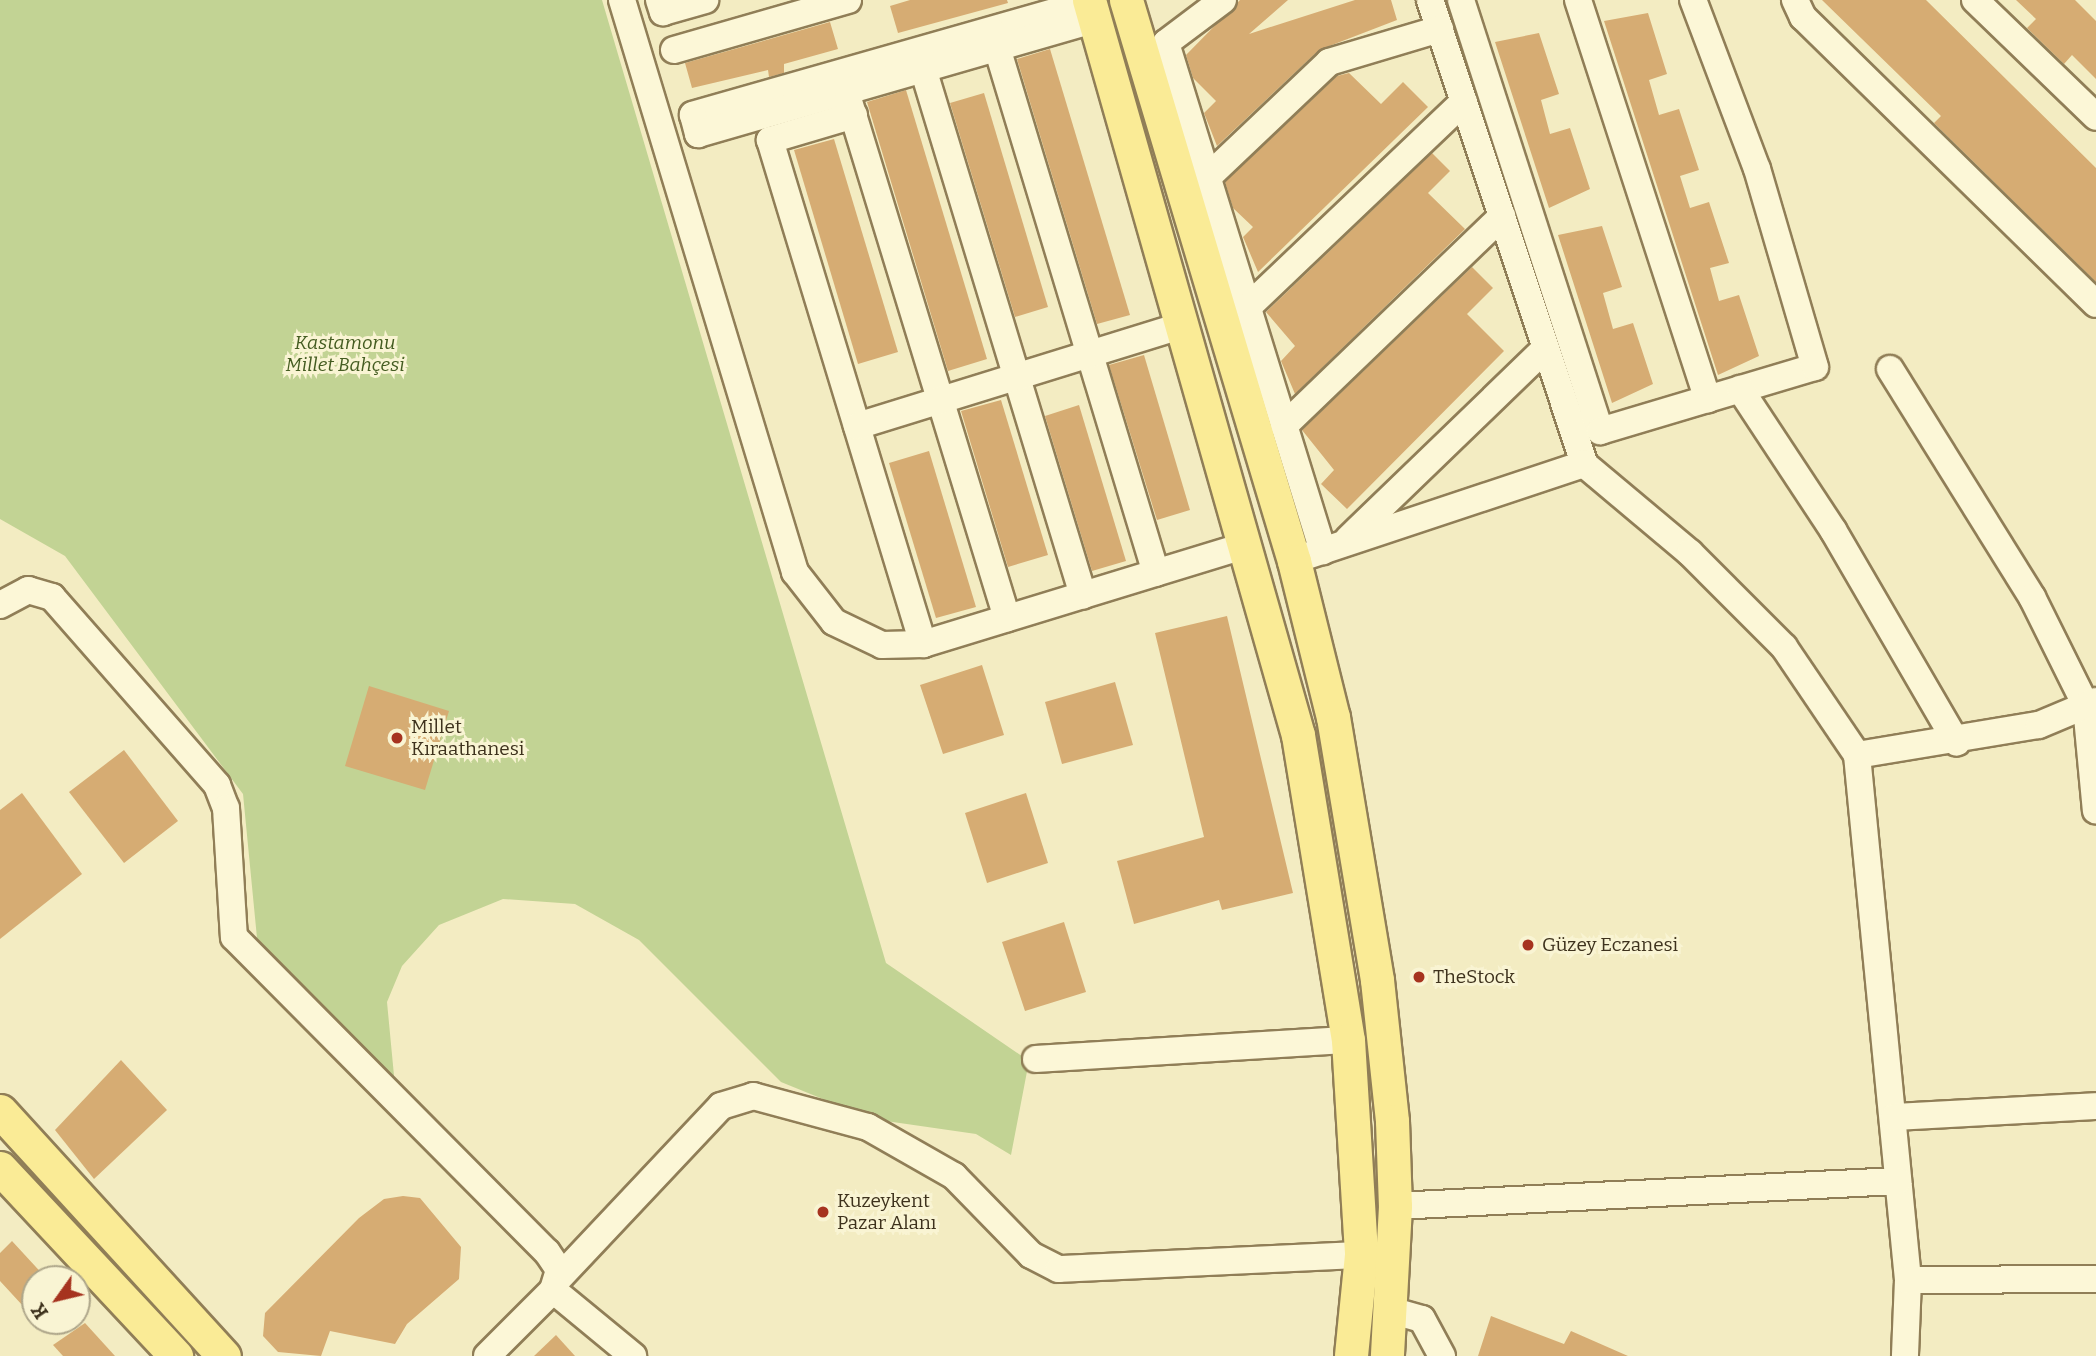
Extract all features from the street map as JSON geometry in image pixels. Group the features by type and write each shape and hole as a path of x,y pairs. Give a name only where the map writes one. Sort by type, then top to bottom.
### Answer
{"main road":[{"path":"1126,0 1319,552 1333,718 1377,980 1395,1206 1387,1356"},
{"path":"1091,7 1247,545 1298,735 1348,1040 1361,1255 1352,1356"},
{"path":"0,1111 224,1356"},
{"path":"0,1168 176,1356"}],"street":[{"path":"622,0 795,572 834,622 882,645 923,644 1247,545"},
{"path":"659,0 663,12 705,0"},
{"path":"674,50 848,0"},
{"path":"1223,0 1167,43 1284,426 1319,552"},
{"path":"1430,0 1584,464 1690,553 1784,647 1857,755 1908,1280 1905,1356"},
{"path":"1461,0 1600,431 1815,367 1757,169 1693,0"},
{"path":"1578,0 1708,399"},
{"path":"1795,0 1803,17 2096,304"},
{"path":"1975,0 2096,117"},
{"path":"923,644 770,140 847,93 921,60 1091,7"},
{"path":"1208,177 1329,62 1440,29"},
{"path":"994,39 1156,573"},
{"path":"921,60 1083,595"},
{"path":"847,93 1007,618"},
{"path":"1248,307 1464,101"},
{"path":"1284,426 1502,216"},
{"path":"857,426 1183,325"},
{"path":"1319,552 1546,348"},
{"path":"1890,369 2032,597 2091,703 2096,811"},
{"path":"1741,389 1840,541 1957,743"},
{"path":"1319,552 1584,464"},
{"path":"0,605 28,590 52,597 217,785 226,808 234,937 548,1252 556,1284 626,1354"},
{"path":"1857,755 1957,743 2039,725 2091,703"},
{"path":"1036,1059 1348,1040"},
{"path":"495,1353 721,1106 753,1096 879,1133 954,1176 1031,1255 1059,1269 1361,1255"},
{"path":"1894,1118 2096,1106"},
{"path":"1395,1206 1898,1181"},
{"path":"1908,1280 2096,1279"},
{"path":"1390,1310 1422,1319 1442,1356"}],"green space":[{"name":"Kastamonu Millet Bahçesi","path":"0,0 602,0 886,963 1029,1061 1011,1155 976,1134 872,1119 781,1082 639,940 575,904 503,899 439,925 402,966 387,1002 395,1086 257,938 243,794 65,556 0,519"}],"building":[{"path":"910,0 1007,0 1008,3 898,33 890,6"},
{"path":"1240,0 1288,0 1249,34 1355,0 1391,0 1397,20 1319,50 1217,146 1204,113 1216,101 1193,78 1186,55"},
{"path":"1822,0 1926,0 2096,168 2096,282 1934,123 1941,116"},
{"path":"2016,0 2075,0 2096,21 2096,79 2072,55 2064,64 2027,28 2036,19"},
{"path":"1648,13 1667,74 1649,80 1659,115 1679,109 1699,170 1680,176 1690,208 1709,202 1729,263 1710,268 1719,301 1739,295 1759,356 1718,375 1604,21"},
{"path":"830,22 838,49 784,64 784,73 769,77 768,70 692,88 685,63"},
{"path":"1539,33 1559,94 1541,100 1550,134 1570,128 1590,189 1549,208 1495,42"},
{"path":"1050,49 1130,315 1097,324 1017,59"},
{"path":"1349,73 1381,104 1403,82 1428,107 1258,272 1243,237 1253,227 1233,208 1225,182 1337,76"},
{"path":"906,90 987,359 948,371 867,102"},
{"path":"984,93 1048,307 1015,317 950,103"},
{"path":"834,139 898,352 858,364 794,150"},
{"path":"1432,153 1450,171 1428,193 1465,229 1295,394 1281,361 1295,346 1266,312"},
{"path":"1602,226 1622,287 1603,293 1613,329 1633,323 1653,384 1612,403 1558,235"},
{"path":"1472,267 1493,288 1467,314 1504,351 1347,509 1321,484 1334,470 1302,430"},
{"path":"1144,355 1190,510 1157,520 1109,365"},
{"path":"1001,400 1048,555 1008,567 961,411"},
{"path":"1079,405 1126,561 1092,571 1045,416"},
{"path":"929,451 976,607 936,618 889,463"},
{"path":"1227,616 1293,893 1222,910 1219,900 1134,924 1117,861 1204,837 1155,633"},
{"path":"982,665 1004,735 943,754 920,685"},
{"path":"1115,682 1133,745 1062,764 1045,702"},
{"name":"Millet Kıraathanesi","path":"369,686 449,711 425,790 345,766"},
{"path":"124,750 178,821 124,863 69,792"},
{"path":"22,793 82,874 0,939 0,810"},
{"path":"1026,793 1048,863 987,883 965,813"},
{"path":"1064,922 1086,992 1025,1011 1002,942"},
{"path":"121,1060 167,1110 94,1179 55,1130"},
{"path":"403,1196 420,1198 461,1247 459,1279 407,1324 395,1344 330,1331 321,1356 278,1352 263,1336 265,1313 359,1218 384,1199"},
{"path":"12,1241 34,1265 21,1265 21,1304 0,1281 0,1253"},
{"path":"1491,1316 1564,1344 1571,1331 1628,1356 1478,1356"},
{"path":"91,1330 115,1356 63,1356 53,1345 68,1335 91,1335"},
{"path":"556,1335 575,1356 534,1356"}],"place":[{"name":"Millet Kıraathanesi","path":"397,738"},
{"name":"Güzey Eczanesi","path":"1528,945"},
{"name":"TheStock","path":"1419,977"},
{"name":"Kuzeykent Pazar Alanı","path":"823,1212"}]}
